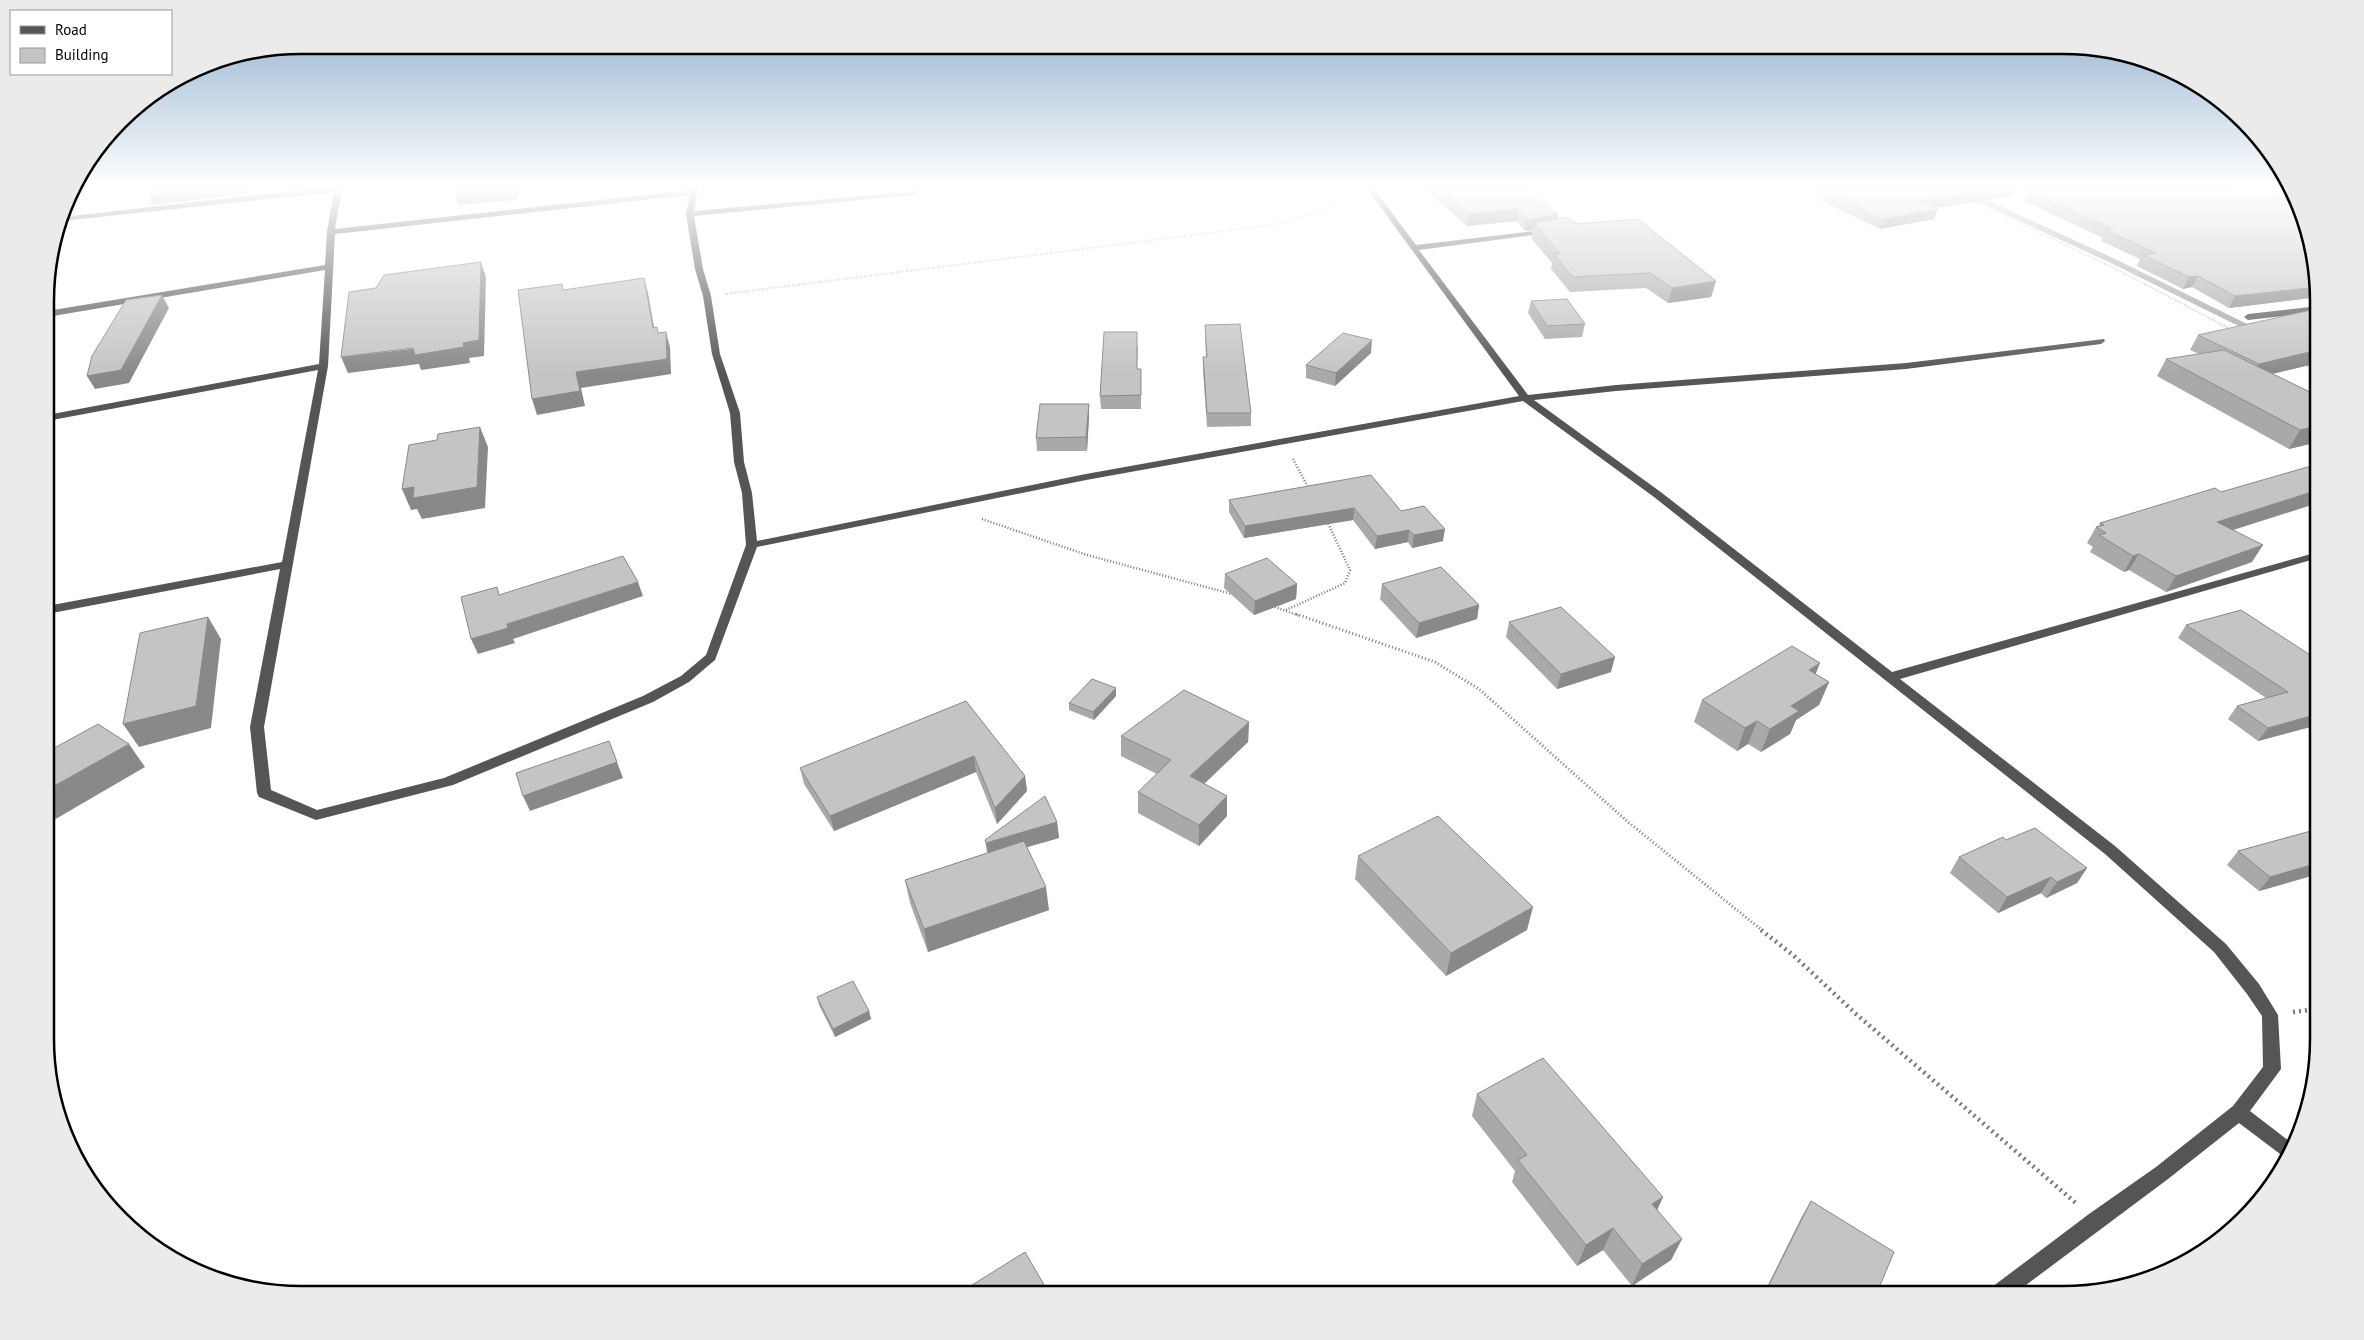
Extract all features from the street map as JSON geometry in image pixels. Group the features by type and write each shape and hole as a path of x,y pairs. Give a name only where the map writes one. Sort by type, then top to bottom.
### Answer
{"street":[{"path":"331,249 322,366 257,727 264,793 316,815 448,782 648,699 685,679 711,657 752,545 747,493 738,462 736,413 716,354 707,296 699,269 696,249"},
{"path":"1414,249 1525,398 1658,495 2110,850 2220,948 2253,988 2270,1015 2272,1069 2239,1112 2162,1173 2096,1220 2009,1286"},
{"path":"54,313 330,267"},
{"path":"2248,318 2310,310"},
{"path":"752,545 1086,476 1525,398 1616,388 1906,366 2101,341"},
{"path":"54,417 322,366"},
{"path":"1891,677 2310,557"},
{"path":"54,609 287,564"},
{"path":"2239,1112 2285,1148"}],"path":[{"path":"707,296 1085,249"},
{"path":"2073,249 2238,332"},
{"path":"2301,362 2310,367"},
{"path":"1283,441 1310,490"},
{"path":"941,505 1087,555 1237,595"},
{"path":"1286,610 1345,582 1350,570 1323,514"},
{"path":"1270,605 1435,662 1479,689 1628,822 1793,955 1856,1014 2096,1220"}],"building":[{"path":"1555,249 1675,249 1716,281 1672,288 1650,273 1573,277 1554,254 1560,254"},
{"path":"2146,249 2305,249 2310,288 2235,296 2198,276 2189,277 2143,255 2156,253"},
{"path":"481,262 479,340 463,343 464,347 415,355 413,348 341,357 349,292 376,288 384,275"},
{"path":"644,278 653,328 657,327 658,333 666,332 667,359 576,372 580,391 532,399 518,290 562,284 563,290"},
{"path":"162,295 121,370 87,376 92,356 126,300"},
{"path":"1567,299 1585,324 1547,326 1531,301"},
{"path":"2310,310 2310,352 2259,364 2198,335"},
{"path":"1240,324 1251,413 1207,413 1203,357 1207,357 1205,325"},
{"path":"1104,332 1137,332 1137,369 1141,369 1141,395 1100,396"},
{"path":"1343,333 1372,340 1336,373 1306,365"},
{"path":"2224,350 2310,392 2310,428 2300,430 2166,359"},
{"path":"1040,404 1089,404 1086,437 1036,438"},
{"path":"480,427 477,487 413,498 414,487 402,489 409,445 437,440 438,434"},
{"path":"2310,466 2310,493 2217,522 2263,545 2176,576 2139,554 2133,556 2099,535 2106,533 2096,527 2104,525 2100,523 2215,488 2221,492"},
{"path":"1371,475 1401,511 1424,506 1445,529 1414,535 1409,530 1377,536 1354,508 1245,526 1229,500"},
{"path":"623,556 638,582 507,624 508,628 471,639 461,597 497,587 499,595"},
{"path":"1267,558 1297,584 1255,601 1225,574"},
{"path":"1441,567 1479,605 1419,623 1382,584"},
{"path":"1561,607 1615,657 1561,674 1509,622"},
{"path":"2241,610 2310,655 2310,716 2268,728 2237,706 2288,692 2186,625"},
{"path":"208,617 196,706 123,724 140,633"},
{"path":"1792,646 1820,663 1809,670 1829,682 1791,706 1799,711 1770,729 1757,721 1745,728 1702,700"},
{"path":"1092,679 1116,688 1093,712 1069,703"},
{"path":"1184,690 1249,722 1190,776 1227,796 1199,825 1138,792 1171,760 1121,736"},
{"path":"966,701 1025,776 995,808 974,756 830,816 800,768"},
{"path":"98,724 129,744 54,786 54,748"},
{"path":"609,741 617,762 523,796 516,773"},
{"path":"1045,796 1057,822 986,843 985,840"},
{"path":"1438,816 1533,907 1451,953 1358,856"},
{"path":"2035,828 2087,868 2057,882 2051,877 2007,897 1959,857 2003,837 2006,840"},
{"path":"2310,831 2310,865 2270,877 2238,851"},
{"path":"1024,841 1046,887 924,929 905,880"},
{"path":"853,981 869,1011 833,1029 817,997"},
{"path":"1543,1058 1663,1197 1652,1204 1682,1239 1642,1264 1613,1228 1586,1245 1518,1160 1527,1155 1477,1094"},
{"path":"1811,1201 1894,1252 1880,1286 1769,1285"},
{"path":"1025,1252 1045,1286 970,1286"}],"waterway":[{"path":"2086,249 2253,330"}]}
